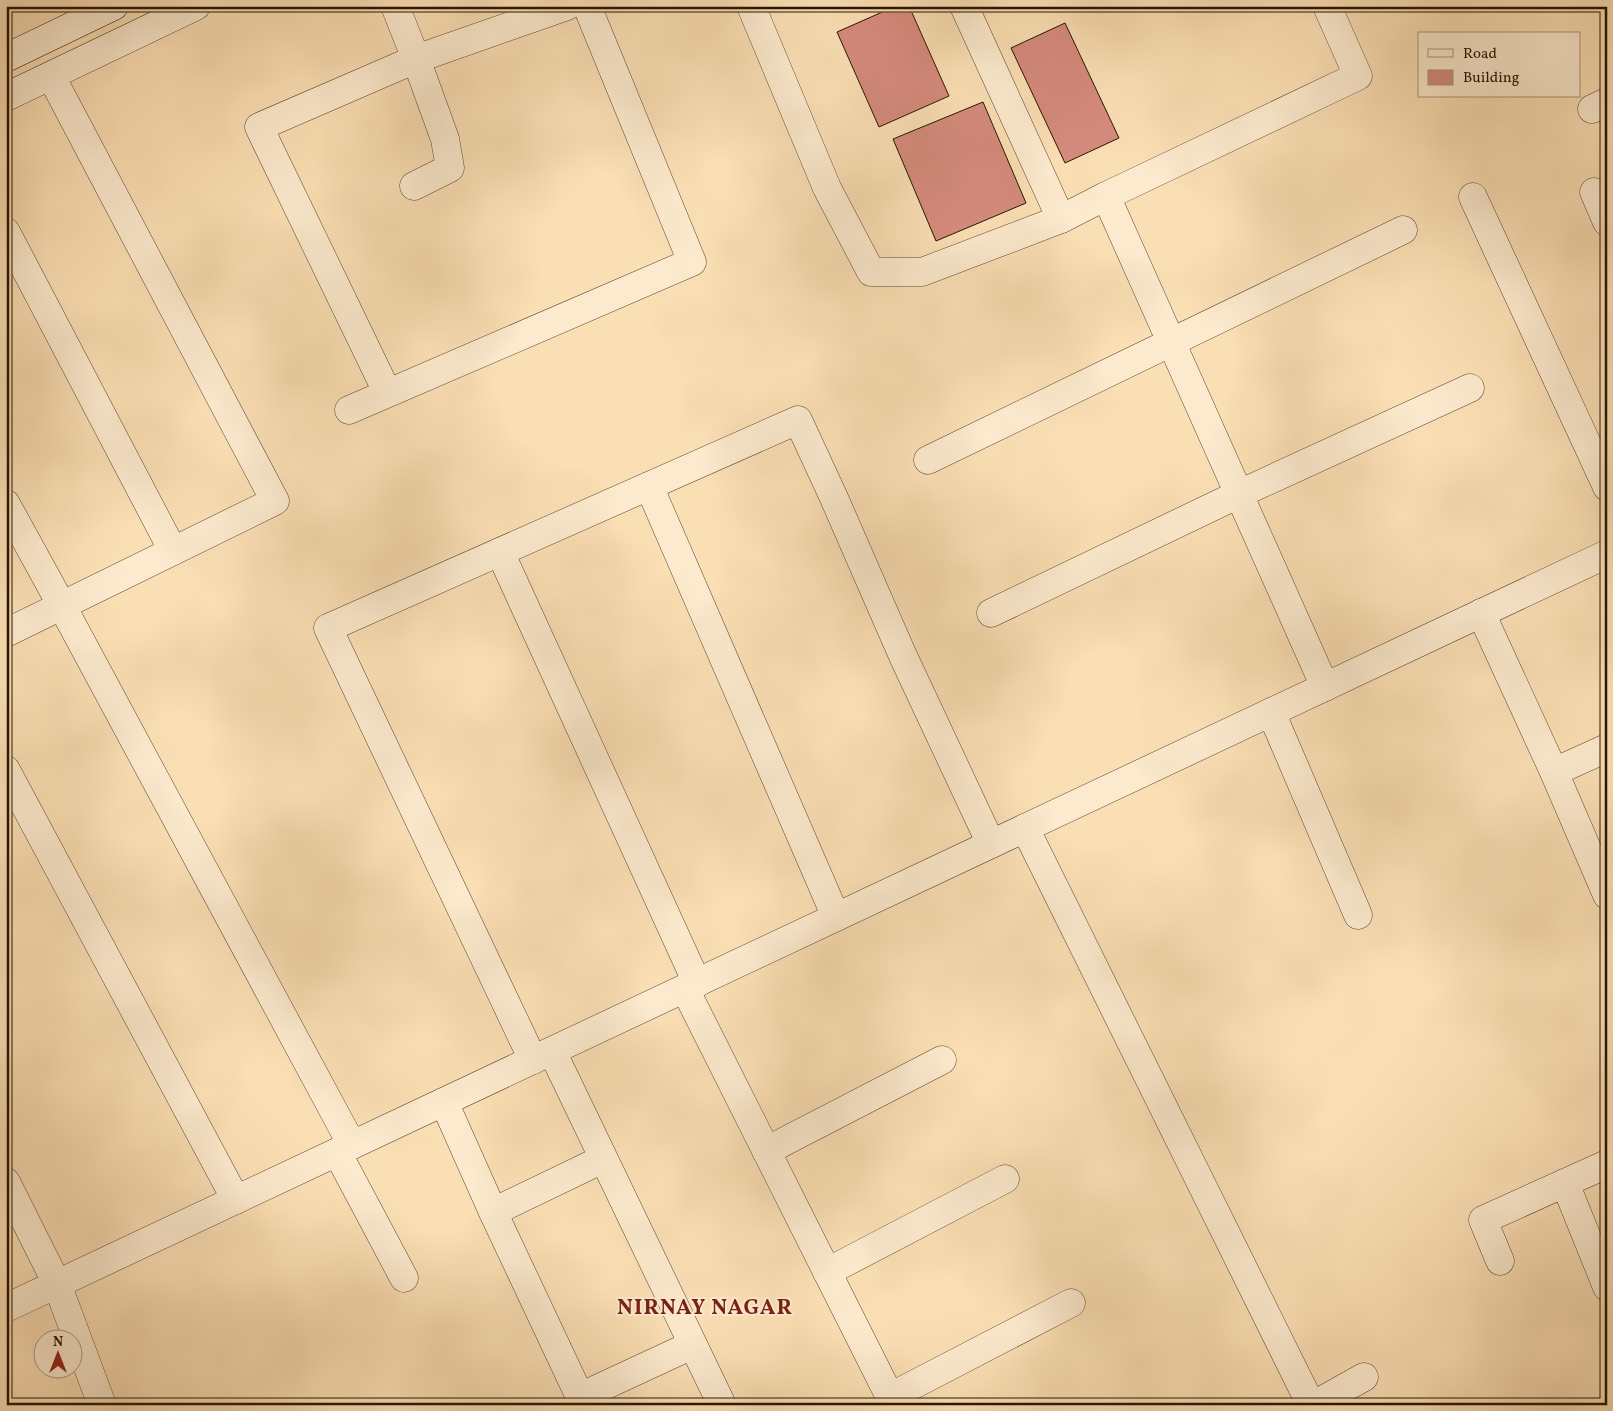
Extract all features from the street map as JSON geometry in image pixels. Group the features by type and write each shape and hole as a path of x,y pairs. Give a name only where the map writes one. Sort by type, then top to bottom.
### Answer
{"street":[{"path":"6,58 114,6"},
{"path":"6,97 196,6"},
{"path":"395,6 445,140 450,168 414,186"},
{"path":"387,392 259,127 416,59 568,6"},
{"path":"348,410 692,262 587,6"},
{"path":"751,6 827,188 871,272 922,272 1061,219 1358,76 1327,6"},
{"path":"964,6 1061,219"},
{"path":"6,633 275,501 50,76"},
{"path":"1594,192 1607,222"},
{"path":"1106,196 1325,687"},
{"path":"1473,197 1607,487"},
{"path":"928,460 1403,230"},
{"path":"6,232 173,551"},
{"path":"991,614 1239,494 1470,388"},
{"path":"722,1405 603,1159 542,1056 328,628 798,420 903,656 991,844"},
{"path":"649,486 836,918"},
{"path":"6,504 62,606 344,1149 404,1278"},
{"path":"500,552 691,986 766,1151 892,1401 1071,1303"},
{"path":"6,1308 1607,554"},
{"path":"1481,614 1554,772 1607,895"},
{"path":"1272,712 1358,915"},
{"path":"1554,772 1607,748"},
{"path":"6,770 236,1200"},
{"path":"1024,828 1313,1405 1364,1376"},
{"path":"766,1151 942,1060"},
{"path":"444,1102 493,1212 582,1401 692,1345"},
{"path":"493,1212 603,1159"},
{"path":"1500,1261 1483,1220 1607,1164"},
{"path":"827,1272 1006,1179"},
{"path":"6,1182 57,1284 102,1405"},
{"path":"1565,1183 1607,1287"}],"building":[{"path":"896,6 909,6 949,96 879,127 837,32"},
{"path":"1065,23 1119,138 1065,163 1011,48"},
{"path":"983,102 1026,203 936,241 893,139"}],"district":[{"name":"NIRNAY NAGAR","path":"705,1308"}]}
